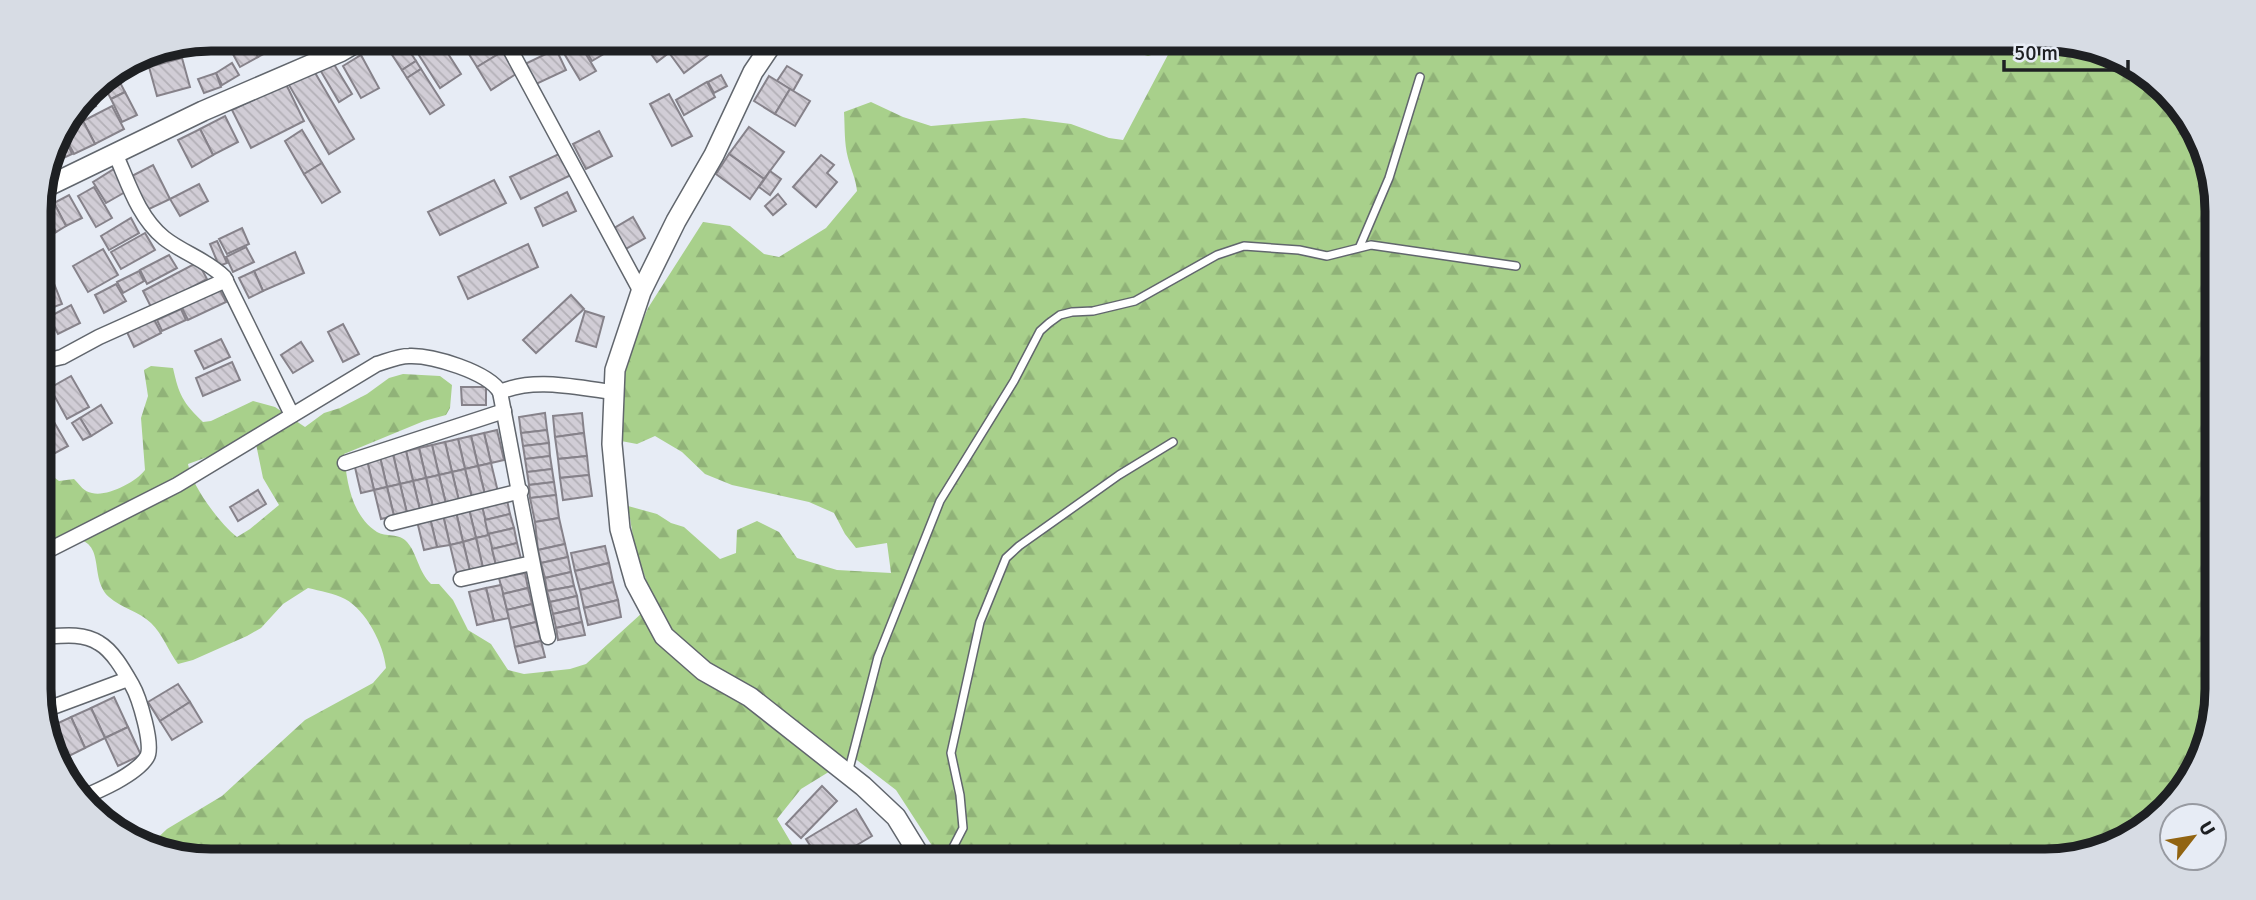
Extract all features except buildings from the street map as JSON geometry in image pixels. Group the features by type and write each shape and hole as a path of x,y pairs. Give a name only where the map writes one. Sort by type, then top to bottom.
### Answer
{"main road":[{"path":"53,183 203,111 342,51"},
{"path":"767,51 753,72 714,155 676,221 641,292 615,370 611,444 620,528 635,583 664,636 704,671 750,697 848,774 896,817 916,849"}],"street":[{"path":"511,51 641,292"},
{"path":"115,153 146,218 165,238 204,261 226,280 292,415"},
{"path":"51,360 62,357 99,337 226,280"},
{"path":"51,549 177,485 377,364 409,356 454,364 494,383 500,392 548,638"},
{"path":"500,392 518,385 536,383 614,392"},
{"path":"345,463 504,411"},
{"path":"392,523 521,491"},
{"path":"461,579 532,563"},
{"path":"51,637 92,639 110,652 133,686 144,719 149,755 109,786 90,794"},
{"path":"52,707 128,679"}],"lane":[{"path":"1360,246 1389,178 1420,77"},
{"path":"848,774 878,657 940,501 1014,381 1040,331 1060,315 1093,311 1135,301 1217,255 1244,246 1300,250 1327,256 1371,244 1516,266"},
{"path":"952,849 962,828 960,795 951,753 980,622 1006,558 1119,475 1173,442"}],"green space":[{"path":"1132,51 1164,51 1148,56"},
{"path":"1170,51 2046,51 2087,56 2125,72 2143,84 2172,113 2193,149 2204,190 2205,700 2197,741 2189,760 2166,795 2143,816 2097,841 2056,849 934,849 896,790 853,757 801,789 777,819 795,849 210,849 190,848 156,840 167,829 222,796 305,720 373,683 386,668 378,639 360,611 341,597 308,588 283,604 261,628 193,660 178,664 151,623 109,597 102,588 91,548 85,542 73,538 54,539 51,535 51,475 59,481 74,479 84,490 98,494 128,484 145,470 141,418 148,396 144,370 151,366 173,368 183,398 203,422 211,421 253,401 275,407 305,427 324,413 367,394 389,378 403,374 440,376 452,385 450,408 446,415 424,421 344,454 349,487 356,507 361,517 377,532 400,537 407,542 427,579 431,584 439,584 453,600 468,630 491,644 508,670 524,674 570,669 586,664 654,602 635,549 628,506 657,514 684,527 720,559 736,553 737,530 757,521 779,532 797,558 837,570 891,573 887,543 856,548 834,513 809,502 732,485 705,474 682,452 655,436 637,444 621,441 625,362 648,308 703,222 730,226 764,254 779,257 826,228 857,191 845,141 844,112 871,102 931,126 1024,118 1071,124 1109,138 1123,140","holes":["245,436 256,444 263,478 279,505 237,537 207,504 188,464 213,455"]}]}
